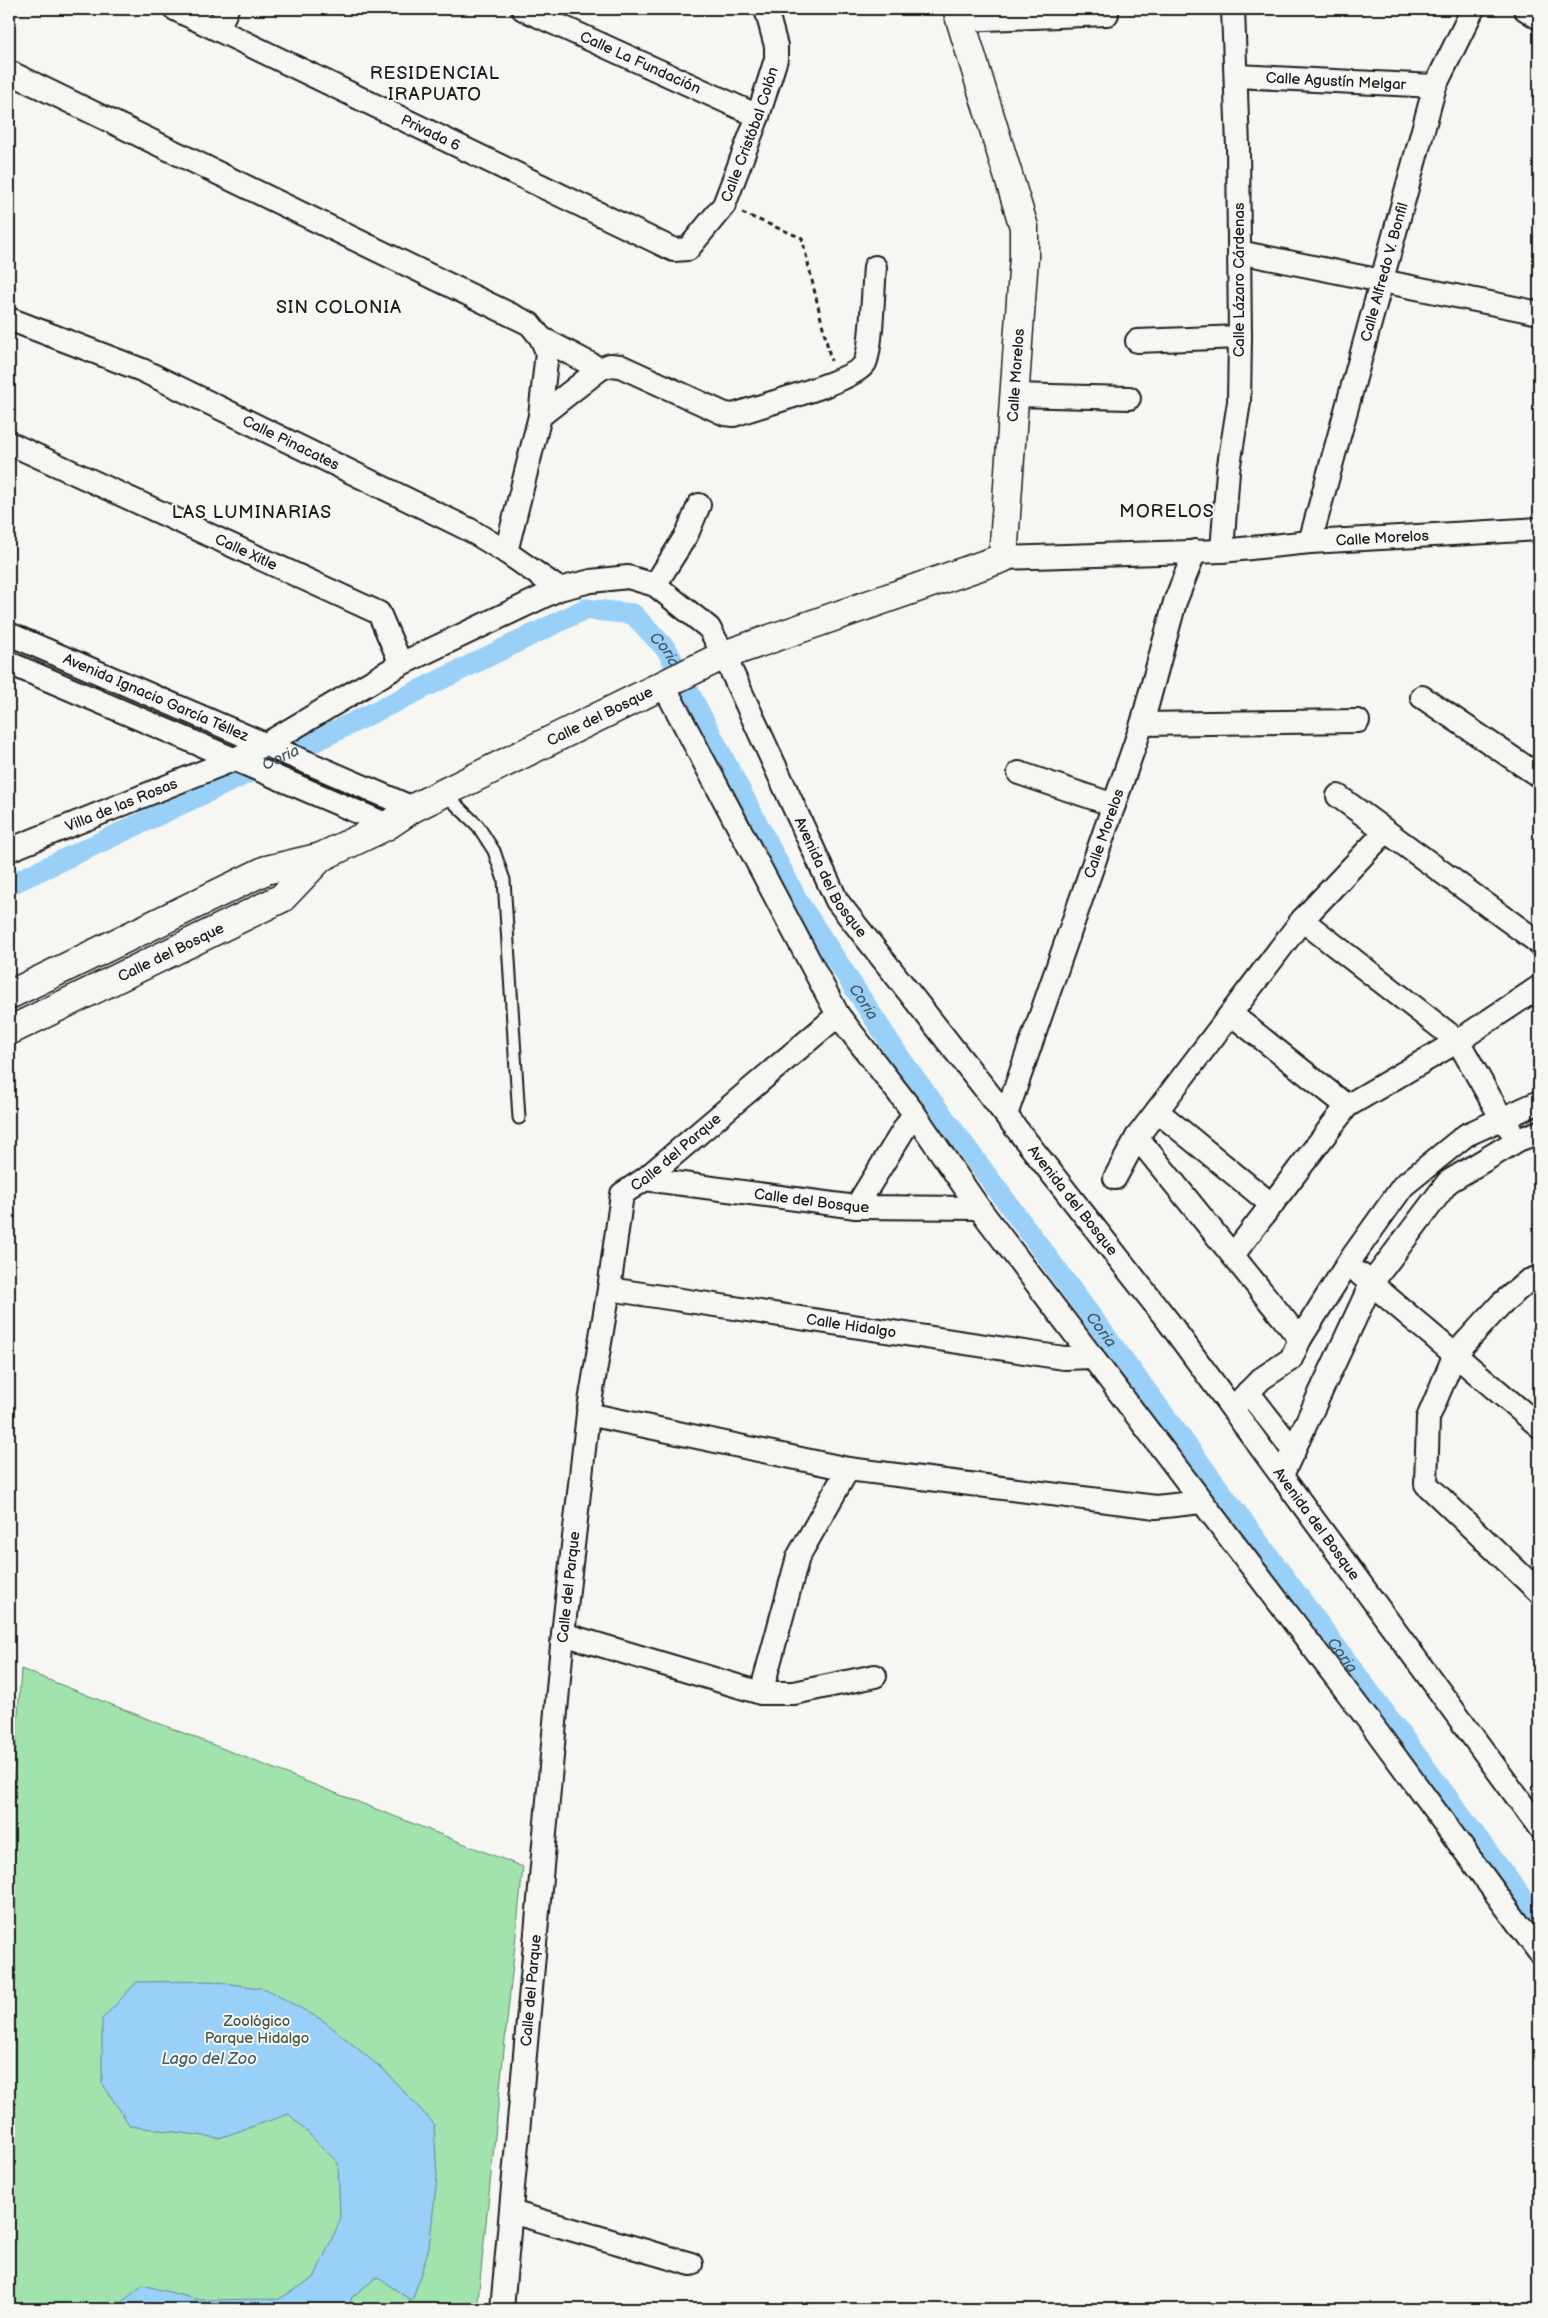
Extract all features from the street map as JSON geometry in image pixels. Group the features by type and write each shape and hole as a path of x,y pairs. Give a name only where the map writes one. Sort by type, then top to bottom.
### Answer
{"street":[{"name":"Privada 6","path":"175,9 222,19 674,250 688,249"},
{"name":"Calle La Fundación","path":"523,9 758,116"},
{"name":"Calle Cristóbal Colón","path":"688,249 724,205 758,116 776,59 776,46 766,9"},
{"name":"Calle Lázaro Cárdenas","path":"1222,551 1228,471 1239,402 1240,337 1236,76 1232,9"},
{"name":"Calle Alfredo V. Bonfil","path":"1310,542 1380,280 1435,86 1474,9"},
{"path":"1526,9 1539,18"},
{"path":"959,14 1107,14"},
{"name":"Calle Morelos","path":"959,14 1024,227 1024,257 1003,558 1222,551 1310,542 1539,529"},
{"path":"9,72 530,324 541,338 547,352 540,416 506,552"},
{"name":"Calle Agustín Melgar","path":"1236,76 1435,86"},
{"path":"1239,252 1539,313"},
{"path":"540,416 600,369 610,365 620,366 725,414 734,415 836,381 859,371 868,355 875,268"},
{"name":"Calle Pinacates","path":"9,318 142,370 470,530 506,552 559,590"},
{"path":"1137,341 1240,337"},
{"path":"541,338 600,369"},
{"path":"1014,395 1129,398"},
{"name":"Calle Xitle","path":"9,443 379,613 400,664"},
{"path":"655,585 687,534 699,505"},
{"name":"Calle Morelos","path":"1006,1115 1142,724 1175,602 1195,551"},
{"name":"Calle del Bosque","path":"9,995 266,870 321,857 388,825 413,808 724,655 1003,558"},
{"name":"Villa de las Rosas","path":"9,850 244,763 276,747 400,664 559,590 590,582 628,577"},
{"name":"Avenida del Bosque","path":"628,577 655,585 708,628 724,655 837,901 1168,1321 1539,1826"},
{"name":"Avenida Ignacio García Téllez","path":"9,634 276,747 413,808"},
{"name":"Avenida Ignacio García Téllez","path":"9,663 388,825"},
{"path":"680,678 838,1015 914,1113 979,1208 1372,1725 1539,1952"},
{"path":"1422,697 1539,776"},
{"path":"1142,724 1358,721"},
{"path":"1019,773 1114,804"},
{"path":"1338,796 1539,943"},
{"path":"1114,1178 1137,1137 1302,920 1386,831"},
{"name":"Calle del Bosque","path":"9,1031 282,898 321,857"},
{"path":"1302,920 1458,1041 1502,1119 1518,1140"},
{"path":"1233,1255 1347,1106 1458,1041 1539,987"},
{"path":"1231,1014 1347,1106"},
{"name":"Calle del Parque","path":"502,2309 563,1634 588,1414 609,1289 622,1194 645,1179 838,1015"},
{"path":"1233,1408 1260,1379 1291,1359 1300,1339 1348,1263 1403,1186 1466,1135 1539,1102"},
{"path":"1157,1111 1272,1205"},
{"path":"856,1207 914,1113"},
{"path":"1282,1475 1371,1284 1448,1182 1518,1140 1539,1132"},
{"path":"1137,1137 1300,1339"},
{"name":"Calle del Bosque","path":"645,1179 856,1207 979,1208"},
{"path":"1348,1263 1539,1426"},
{"path":"1539,1277 1528,1282 1501,1304 1455,1354 1428,1418 1426,1484 1539,1592"},
{"name":"Calle Hidalgo","path":"609,1289 1064,1358 1093,1357"},
{"path":"1248,1392 1294,1451"},
{"path":"588,1414 848,1469 1156,1507 1202,1502"},
{"path":"761,1693 798,1557 848,1469"},
{"path":"563,1634 761,1693 794,1693 875,1676"},
{"path":"511,2212 691,2264"}],"lane":[{"path":"444,793 478,826 494,852 504,880 519,1118"}],"path":[{"path":"724,205 802,238 836,381"}],"green space":[{"name":"Zoológico Parque Hidalgo","path":"21,1669 523,1867 477,2309 9,2309 9,1850"}],"water":[{"name":"Lago del Zoo","path":"211,1981 266,1989 324,2021 385,2071 434,2124 437,2177 429,2248 412,2301 377,2277 352,2297 348,2309 113,2309 143,2285 199,2300 279,2299 314,2278 340,2221 338,2163 289,2114 219,2138 130,2126 102,2083 102,2019 137,1982"}],"waterway":[{"name":"Coria","path":"9,885 301,748 585,609 633,614 667,650 799,903 900,1058 1539,1921"}],"district":[{"name":"RESIDENCIAL IRAPUATO","path":"435,83"},
{"name":"SIN COLONIA","path":"339,307"},
{"name":"MORELOS","path":"1167,511"},
{"name":"LAS LUMINARIAS","path":"252,512"}]}
